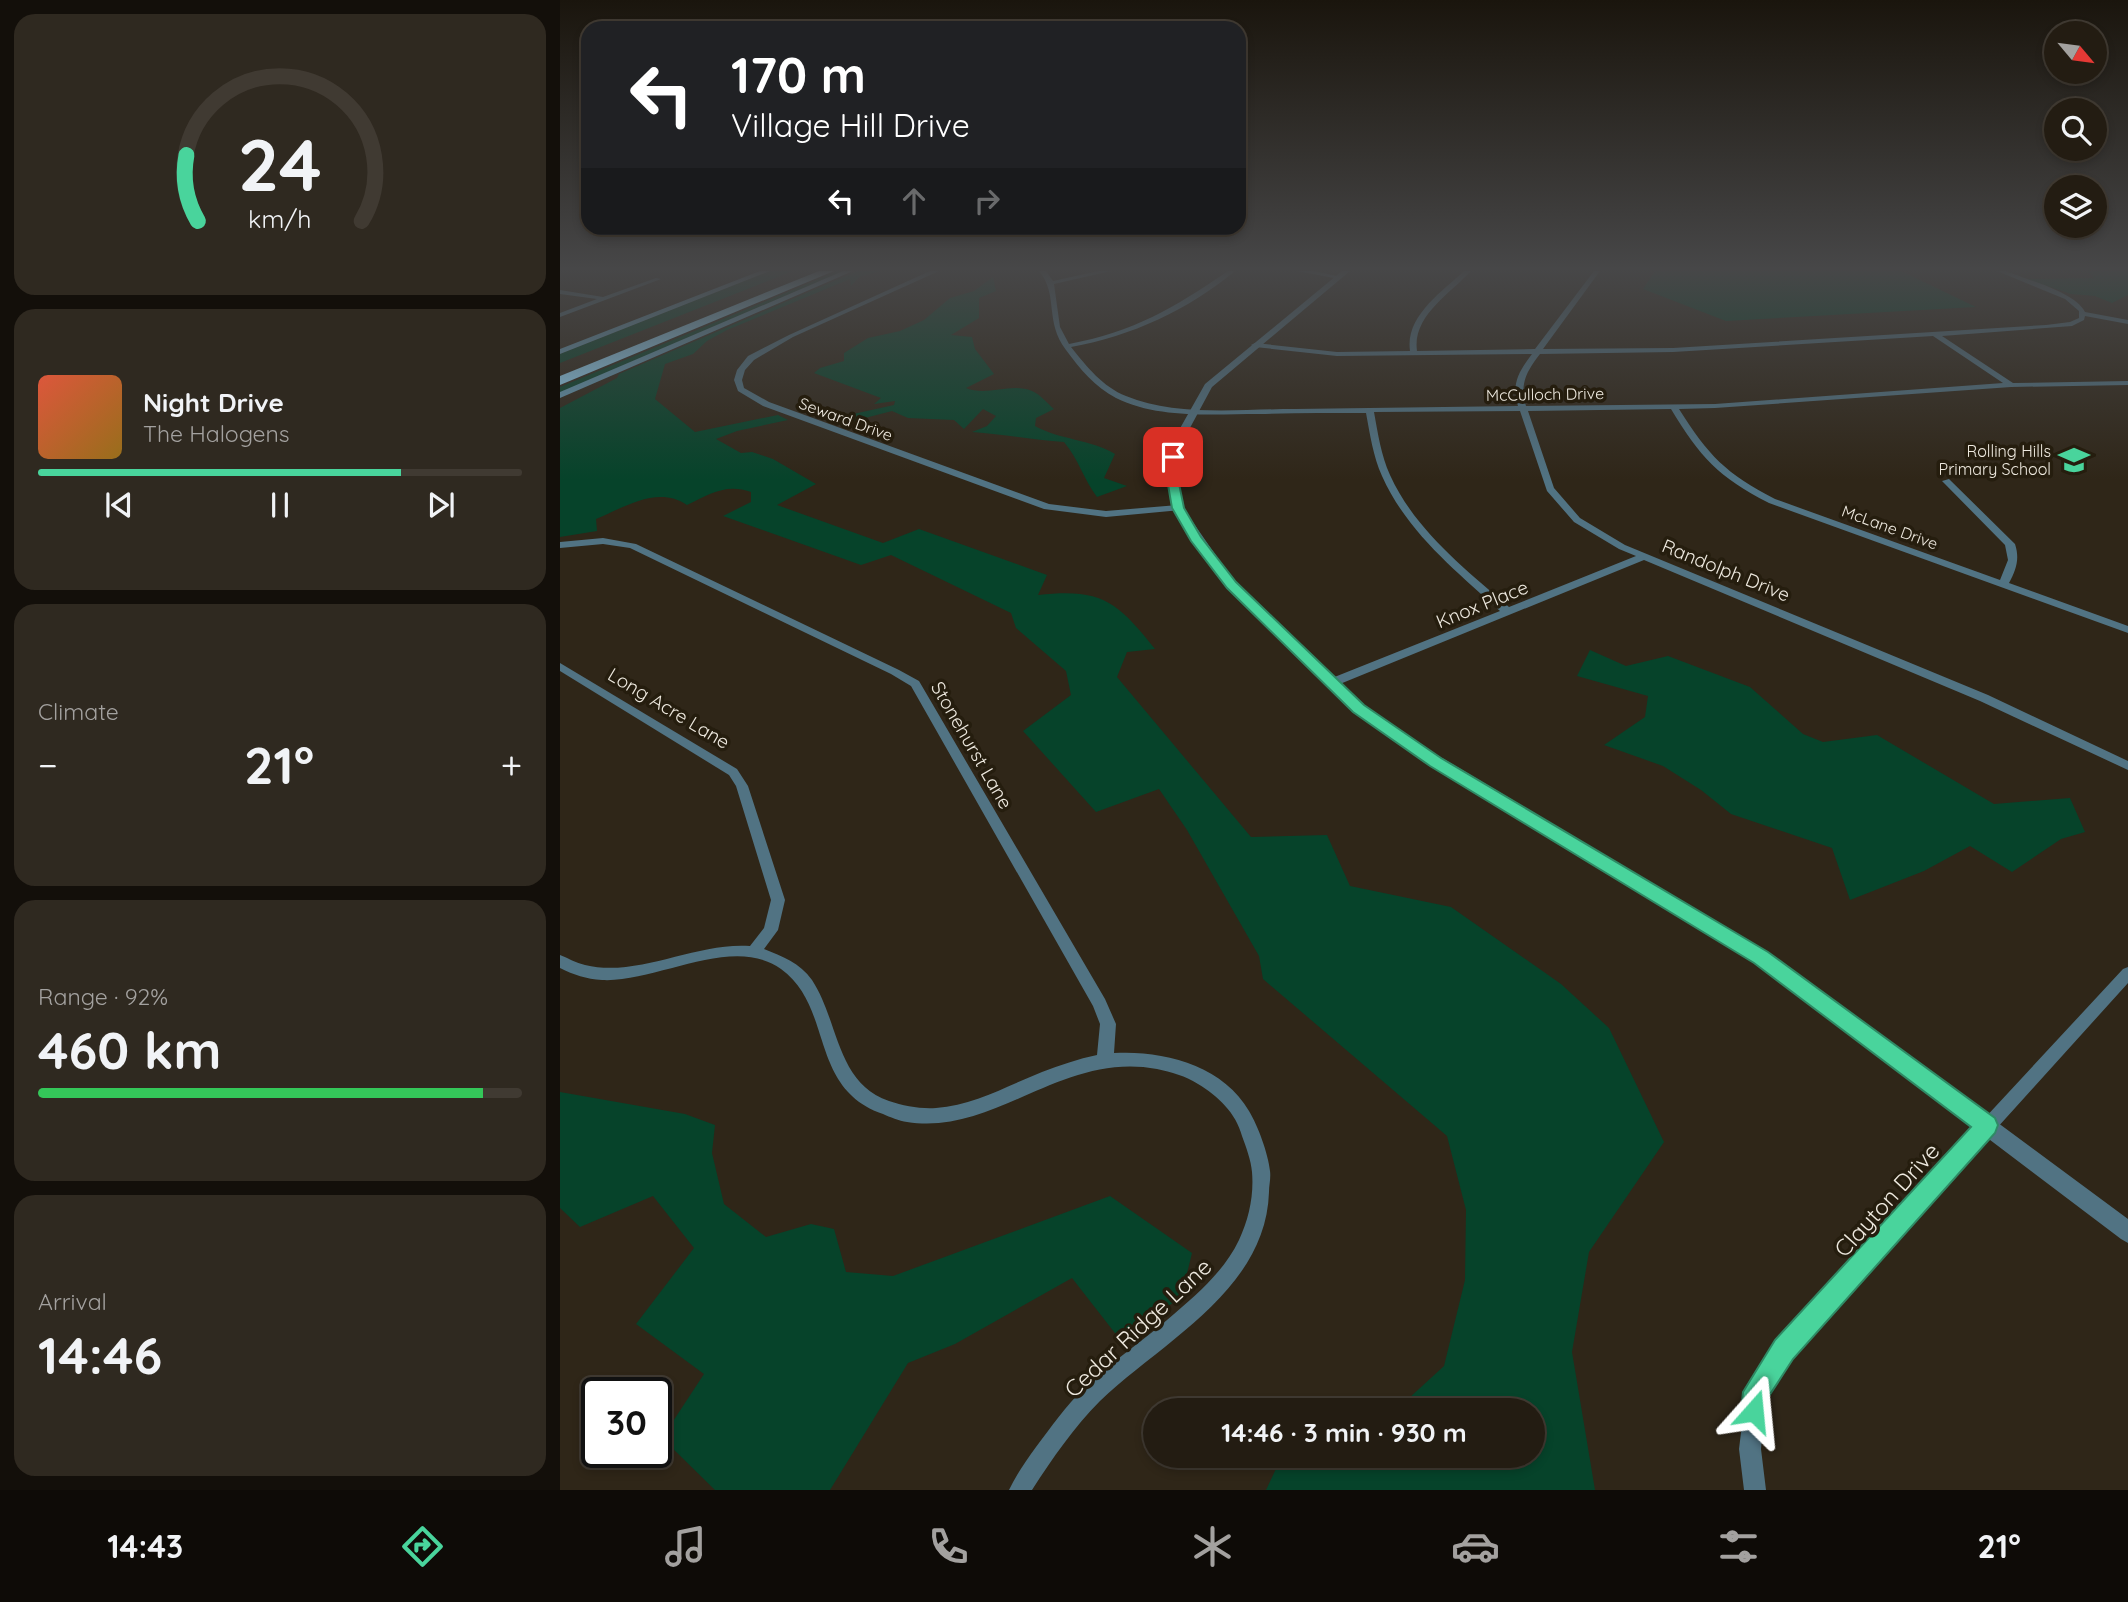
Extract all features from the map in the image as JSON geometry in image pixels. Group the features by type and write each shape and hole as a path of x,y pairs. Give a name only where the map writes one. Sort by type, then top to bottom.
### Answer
{"highway":[{"path":"560,369 630,341"},
{"path":"560,381 659,341"}],"main road":[{"path":"560,352 589,341"},
{"path":"560,395 687,341"}],"street":[{"name":"Seward Drive","path":"783,341 767,348 741,370 738,380 741,389 766,404 1047,507 1106,514 1178,508"},
{"name":"McCulloch Drive","path":"1064,341 1091,379 1113,395 1154,407 1192,411 1674,407 2011,385 2128,383"},
{"path":"1067,346 1092,341"},
{"path":"1261,341 1208,386 1192,411 1173,457 1172,479 1178,508 1195,538 1231,585 1359,709 1435,762 1761,957 2128,1232"},
{"path":"1412,341 1414,353"},
{"name":"Randolph Drive","path":"1547,341 1520,378 1519,396 1522,407 1550,489 1561,505 1600,535 1984,698 2128,766"},
{"path":"1255,345 1327,354 1674,350 1828,341"},
{"path":"1945,341 2011,385"},
{"name":"McLane Drive","path":"1674,407 1709,461 1743,487 1773,501 2128,630"},
{"path":"1370,411 1379,464 1399,502 1448,561 1507,611"},
{"path":"1946,481 2010,544 2015,556 2003,584"},
{"name":"Stonehurst Lane","path":"560,545 603,541 633,546 915,684 1100,1004 1108,1024 1105,1058"},
{"name":"Knox Place","path":"1331,683 1645,556"},
{"name":"Long Acre Lane","path":"560,666 733,772 742,786 778,900 771,930 754,951"},
{"name":"Cedar Ridge Lane","path":"560,961 566,965 600,973 640,971 706,954 754,951 801,974 815,994 840,1074 857,1092 902,1114 931,1117 972,1110 1009,1097 1038,1079 1105,1058 1167,1063 1221,1088 1242,1112 1256,1143 1264,1173 1259,1219 1240,1262 1208,1300 1091,1396 1020,1490"},
{"name":"Clayton Drive","path":"1755,1490 1750,1449 1756,1392 1784,1349 2128,973"}],"green space":[{"path":"594,341 617,341 560,363 560,354"},
{"path":"671,341 682,341 560,393 560,387"},
{"path":"696,341 708,341 693,354 665,364 655,399 695,432 778,415 788,420 737,431 716,439 741,453 752,452 773,459 816,484 777,505 883,543 919,529 1047,575 1038,595 1078,594 1106,601 1130,619 1155,649 1127,652 1117,677 1251,837 1327,835 1350,886 1451,907 1561,984 1609,1028 1664,1142 1589,1252 1572,1352 1595,1490 1266,1490 1276,1468 1545,1468 1545,1398 1409,1398 1444,1366 1465,1280 1466,1210 1447,1136 1263,979 1259,956 1187,830 1159,789 1096,812 1023,731 1071,695 1066,671 1016,628 1011,613 891,555 861,565 723,516 751,502 751,492 742,490 718,491 687,505 676,499 653,497 596,519 597,531 560,537 560,408 617,378 619,374"},
{"path":"864,341 973,341 975,349 994,374 966,388 982,391 1016,388 1035,392 1054,409 1036,418 1035,426 1115,454 1104,478 1127,486 1097,497 1064,442 972,432 987,426 996,416 983,409 964,429 954,420 908,418 892,411 842,424 826,420 894,405 895,401 874,404 881,398 814,373 820,368 844,361 844,353"},
{"path":"1590,650 1626,666 1668,656 1750,687 1803,734 1823,742 1877,735 1994,804 2070,798 2085,832 2061,839 2012,872 1970,846 1924,871 1850,900 1832,848 1731,814 1701,790 1663,766 1604,745 1645,717 1648,696 1577,676"},
{"path":"560,1092 685,1114 715,1125 712,1153 724,1204 766,1237 811,1224 834,1229 846,1272 893,1276 1110,1196 1192,1253 1181,1298 1118,1337 1072,1278 955,1344 908,1363 830,1490 715,1490 672,1448 672,1423 704,1374 636,1324 694,1248 653,1196 580,1227 560,1208"}],"place":[{"name":"Rolling Hills Primary School","path":"2074,460"}],"route":[{"path":"1173,457 1172,479 1178,508 1195,538 1231,585 1359,709 1435,762 1761,957 1987,1125 1784,1349 1756,1392 1754,1411"}]}
